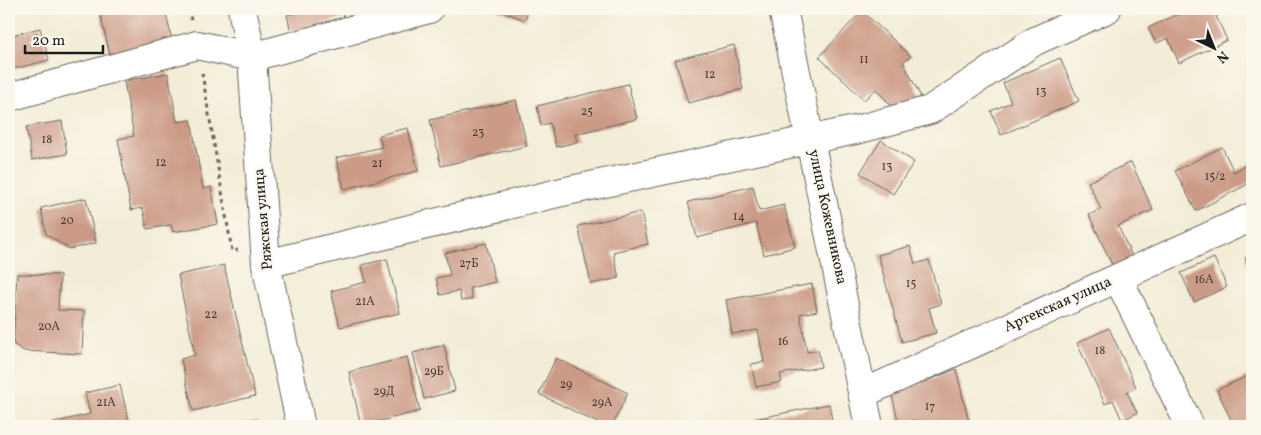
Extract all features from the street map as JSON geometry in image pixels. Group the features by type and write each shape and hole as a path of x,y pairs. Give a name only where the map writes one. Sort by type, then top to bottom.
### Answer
{"street":[{"name":"Ряжская улица","path":"242,9 252,57 265,256 301,426"},
{"path":"9,97 197,45 252,57 429,9"},
{"name":"улица Кожевникова","path":"783,9 864,393 869,426"},
{"path":"265,256 860,130 930,110 1035,41 1107,9"},
{"name":"Артекская улица","path":"864,393 1252,217"},
{"path":"1118,278 1190,426"}],"path":[{"path":"188,9 197,45 232,251 265,256"}],"building":[{"path":"99,9 165,9 172,40 110,55"},
{"path":"304,9 342,9 344,18 291,32 287,15 304,11"},
{"path":"496,9 529,9 525,20"},
{"path":"1189,9 1230,9 1216,16 1227,40 1179,63 1168,38 1156,43 1148,28"},
{"path":"862,11 911,56 903,62 921,97 895,110 876,89 864,100 819,57"},
{"path":"40,28 49,60 9,70 9,36"},
{"path":"734,45 743,89 688,103 675,60"},
{"path":"1060,58 1079,101 1001,135 991,111 1011,102 1003,83"},
{"path":"168,73 177,122 191,120 203,189 211,187 218,224 173,232 171,225 147,229 143,208 131,210 118,139 134,136 124,81"},
{"path":"628,84 637,119 575,134 577,142 556,147 550,123 541,125 537,106"},
{"path":"516,100 527,146 441,166 430,120"},
{"path":"62,121 67,154 32,160 26,127"},
{"path":"408,128 418,171 344,189 336,158 382,147 379,135"},
{"path":"881,140 914,162 893,194 860,173"},
{"path":"1222,147 1234,172 1252,162 1252,182 1196,211 1175,171"},
{"path":"1131,162 1153,210 1118,226 1133,258 1113,267 1089,215 1101,209 1088,182"},
{"path":"753,186 759,211 784,205 795,247 764,255 756,223 697,238 688,202"},
{"path":"86,198 96,243 69,249 46,234 41,208"},
{"path":"641,212 648,244 613,252 619,278 591,284 578,226"},
{"path":"486,243 495,282 470,288 472,299 461,301 459,291 440,295 436,278 450,275 445,253"},
{"path":"910,246 915,264 929,260 941,304 929,308 936,333 902,342 878,255"},
{"path":"1252,254 1252,274 1245,258"},
{"path":"1214,258 1227,287 1194,302 1181,273"},
{"path":"387,259 400,313 340,327 331,291 366,282 362,265"},
{"path":"224,265 255,396 193,411 181,359 195,355 178,275"},
{"path":"17,274 60,275 58,310 84,311 82,354 24,351 13,344"},
{"path":"812,284 817,311 800,314 807,352 818,350 821,367 780,374 782,382 756,387 751,364 764,362 758,330 732,334 726,300"},
{"path":"1109,328 1136,387 1127,392 1137,413 1122,420 1113,400 1105,404 1077,343"},
{"path":"444,345 455,391 424,399 413,353"},
{"path":"407,357 420,411 361,426 349,372"},
{"path":"556,358 628,393 612,426 604,426 539,394"},
{"path":"956,369 970,426 916,426 915,420 899,424 892,395"},
{"path":"1252,374 1252,402 1248,405 1252,415 1252,426 1234,426 1217,390"},
{"path":"120,385 130,426 57,426 56,422 90,414 85,393"},
{"path":"829,404 832,420 823,422 824,426 756,426 755,419"},
{"path":"257,421 258,426 235,426 235,425"}]}
